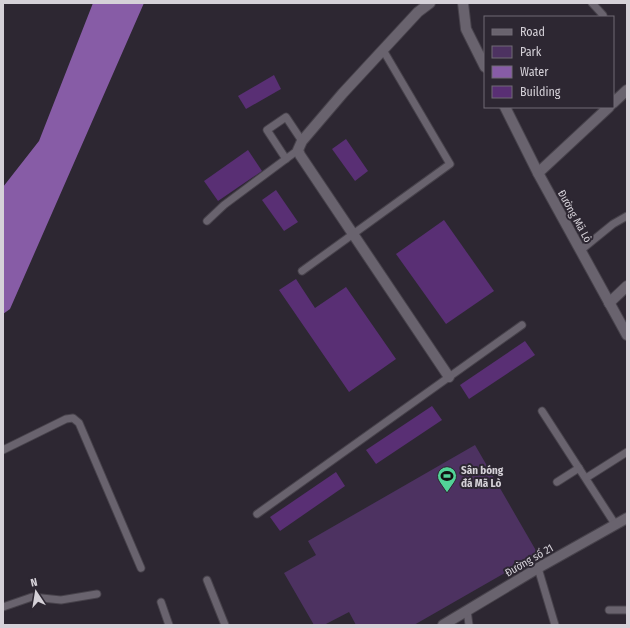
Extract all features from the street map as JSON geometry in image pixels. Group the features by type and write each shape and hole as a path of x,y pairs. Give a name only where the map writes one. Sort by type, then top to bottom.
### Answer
{"street":[{"path":"430,3 418,12 343,93 300,145 300,155 449,377"},
{"path":"463,3 466,29 484,65"},
{"path":"614,103 627,90"},
{"name":"Đường Mã Lò","path":"506,108 538,173 627,335"},
{"path":"538,173 608,108"},
{"path":"609,303 627,286"},
{"name":"Đường số 21","path":"443,625 538,568 627,518"}],"lane":[{"path":"592,3 603,14"},
{"path":"302,271 450,164 384,50"},
{"path":"207,221 224,205 286,159 300,145 286,117 267,130 286,159"},
{"path":"581,250 613,224 627,216"},
{"path":"257,514 522,325"},
{"path":"542,411 615,524"},
{"path":"3,450 54,424 66,419 74,418 79,423 140,568"},
{"path":"586,478 627,452"},
{"path":"557,482 579,468"},
{"path":"538,568 555,625"},
{"path":"207,580 225,625"},
{"path":"3,608 32,597 61,600 97,594"},
{"path":"161,602 169,625"},
{"path":"467,610 469,625"},
{"path":"609,610 627,610"}],"green space":[{"name":"Sân bóng đá Mã Lò","path":"475,445 538,554 414,625 356,625 349,612 324,625 314,625 284,573 316,555 308,541"}],"water":[{"path":"93,3 144,3 10,309 3,314 3,187 39,141"}],"building":[{"path":"274,75 281,89 246,109 238,96"},
{"path":"346,139 368,171 355,181 332,149"},
{"path":"248,150 262,171 218,201 204,181"},
{"path":"276,190 298,222 284,231 262,200"},
{"path":"444,220 494,291 446,324 396,254"},
{"path":"296,279 315,308 346,287 396,359 349,392 279,290"},
{"path":"525,341 535,355 469,399 460,385"},
{"path":"432,406 442,420 376,464 366,450"},
{"path":"336,472 345,486 280,531 270,517"}],"place":[{"name":"Sân bóng đá Mã Lò","path":"447,493"}]}
